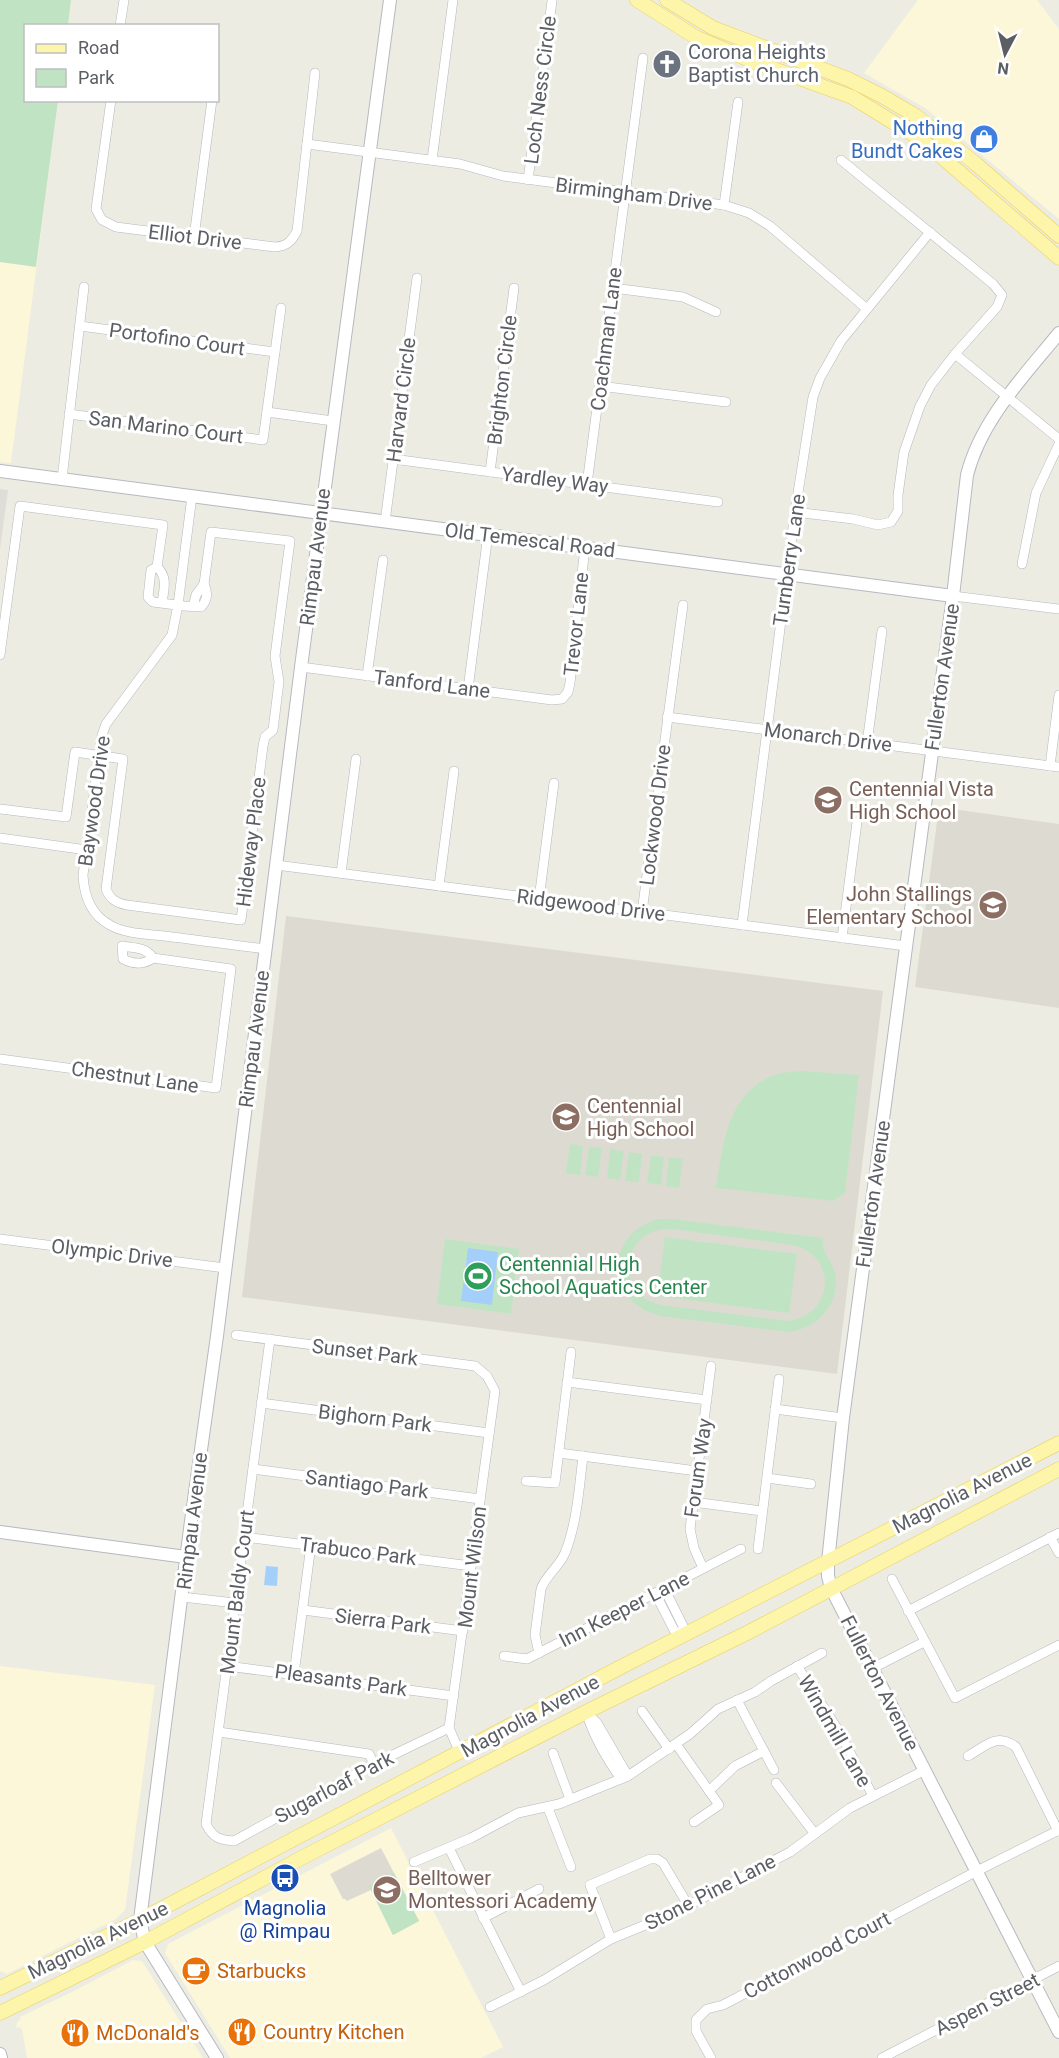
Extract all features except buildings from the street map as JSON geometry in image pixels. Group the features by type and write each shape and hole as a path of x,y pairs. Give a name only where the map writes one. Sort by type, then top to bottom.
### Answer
{"main road":[{"name":"Rimpau Avenue","path":"217,2058 145,1942 140,1920 333,421 390,0"},
{"path":"637,0 697,38 757,63 874,105 930,137 937,134"},
{"path":"667,0 713,28 865,88 916,116 1059,236"},
{"path":"852,97 922,140 1059,258"},
{"name":"Fullerton Avenue","path":"1059,333 1008,397 979,441 971,458 967,475 953,596 843,1418 828,1562 831,1588 1059,2032"},
{"name":"Old Temescal Road","path":"0,471 953,596"},
{"name":"Magnolia Avenue","path":"0,1988 140,1920 288,1840 1059,1443"},
{"name":"Magnolia Avenue","path":"0,2013 145,1942 300,1859 586,1712 747,1633 1059,1469"},
{"path":"972,1488 982,1509"},
{"path":"0,1532 186,1557"},
{"path":"683,1637 694,1658"},
{"path":"576,1692 586,1712"},
{"path":"288,1840 300,1859"}],"street":[{"path":"120,24 124,0"},
{"path":"432,160 453,0"},
{"name":"Loch Ness Circle","path":"528,180 552,1"},
{"name":"Coachman Lane","path":"587,484 643,58"},
{"path":"307,144 315,73"},
{"name":"Elliot Drive","path":"111,102 96,209 102,220 116,227 275,247 288,244 297,231 307,144"},
{"path":"194,237 212,102"},
{"path":"724,205 738,102"},
{"name":"Birmingham Drive","path":"307,144 460,164 502,176 528,180 724,205 749,213 770,226 867,309"},
{"path":"795,512 853,519 878,525 891,522 898,511 897,495 910,429 932,385 955,354 997,307 1002,295 993,284 841,160"},
{"name":"Turnberry Lane","path":"742,925 809,417 820,378 841,341 930,232"},
{"name":"Harvard Circle","path":"385,522 417,278"},
{"path":"62,479 84,287"},
{"name":"Brighton Circle","path":"490,472 514,288"},
{"path":"613,288 683,297 716,312"},
{"path":"280,308 267,412 333,421"},
{"name":"Portofino Court","path":"80,326 275,352"},
{"path":"955,354 1059,439"},
{"path":"600,386 726,402"},
{"name":"San Marino Court","path":"69,414 263,440 267,412"},
{"path":"1023,564 1036,493 1059,444"},
{"name":"Yardley Way","path":"393,459 718,501"},
{"name":"Baywood Drive","path":"192,496 172,635 106,724 102,735 83,885 87,900 96,914 115,928 266,949"},
{"path":"0,655 20,506 163,525 157,567"},
{"name":"Hideway Place","path":"99,756 123,759 106,889 111,898 127,905 241,920 263,746 265,737 273,730 274,724 279,682 275,656 290,541 211,531 204,584 207,590 207,601 201,607 177,605"},
{"path":"468,689 488,534"},
{"name":"Trevor Lane","path":"562,699 568,692 570,683 585,547"},
{"path":"367,676 383,560"},
{"path":"157,567 163,573 165,581 162,603"},
{"path":"157,567 151,570 148,597 153,602 177,605"},
{"name":"Old Temescal Road","path":"953,596 1059,609"},
{"name":"Lockwood Drive","path":"642,912 682,605"},
{"path":"867,743 882,631"},
{"name":"Tanford Lane","path":"301,667 552,700 562,699"},
{"path":"1055,767 1059,695"},
{"name":"Monarch Drive","path":"667,717 1055,767"},
{"path":"0,808 66,817 75,752 99,756"},
{"path":"341,873 356,759"},
{"path":"439,886 454,771"},
{"path":"539,899 554,783"},
{"path":"842,938 857,822"},
{"path":"0,838 87,850"},
{"name":"Ridgewood Drive","path":"276,865 906,946"},
{"path":"122,946 126,931"},
{"name":"Chestnut Lane","path":"0,1059 216,1088 231,969 153,958 147,963 128,961 121,953 122,946 143,949 150,952 153,958"},
{"name":"Olympic Drive","path":"0,1239 225,1268"},
{"name":"Sunset Park","path":"236,1335 476,1366 489,1380"},
{"name":"Mount Baldy Court","path":"218,1839 206,1824 270,1340"},
{"path":"526,1481 555,1484 571,1352"},
{"name":"Forum Way","path":"703,1568 694,1548 690,1529 711,1366"},
{"path":"758,1549 779,1379"},
{"name":"Mount Wilson","path":"449,1728 495,1391 489,1380"},
{"path":"567,1382 707,1400"},
{"name":"Bighorn Park","path":"261,1403 489,1433"},
{"path":"775,1409 843,1418"},
{"path":"559,1453 697,1471"},
{"path":"539,1653 535,1635 541,1589 563,1557 573,1533 583,1456"},
{"name":"Santiago Park","path":"253,1469 480,1499"},
{"path":"766,1478 811,1484"},
{"path":"693,1502 762,1511"},
{"path":"908,1611 1054,1535 1059,1553"},
{"name":"Trabuco Park","path":"244,1537 471,1566"},
{"path":"294,1674 311,1545"},
{"name":"Inn Keeper Lane","path":"504,1656 527,1659 741,1548"},
{"path":"892,1579 955,1698 1059,1645"},
{"path":"659,1591 674,1630 683,1637"},
{"path":"182,1597 235,1603"},
{"name":"Sierra Park","path":"303,1610 463,1631"},
{"path":"873,1668 924,1642"},
{"path":"414,1862 449,1848 518,1813 548,1808 625,1778 672,1746 718,1709 755,1692 822,1653"},
{"name":"Pleasants Park","path":"227,1666 454,1696"},
{"name":"Windmill Lane","path":"797,1666 838,1730 873,1796"},
{"path":"737,1700 774,1770"},
{"path":"642,1711 719,1805 694,1822"},
{"path":"586,1712 602,1750 625,1778"},
{"path":"449,1728 460,1753"},
{"name":"Sugarloaf Park","path":"218,1839 234,1841 374,1764 449,1728"},
{"path":"219,1732 369,1754 374,1764"},
{"path":"968,1756 999,1739 1008,1741 1016,1747 1059,1831"},
{"path":"709,1791 735,1766 764,1751"},
{"path":"553,1753 570,1799"},
{"name":"Stone Pine Lane","path":"490,2007 521,1992 611,1940 688,1905 790,1852 850,1808 925,1770"},
{"path":"776,1783 815,1834"},
{"path":"548,1808 571,1867"},
{"name":"Cottonwood Court","path":"711,2058 696,2031 696,2020 707,2009 723,2004 977,1871 1059,1831"},
{"path":"449,1848 521,1992"},
{"path":"611,1940 590,1885 650,1859 657,1859 663,1863 688,1905"},
{"path":"483,1918 539,1889"},
{"name":"Aspen Street","path":"882,2058 1059,1966"}],"shaded area":[{"path":"0,0 71,0 68,24 24,24 24,102 58,102 11,463 0,462"},
{"path":"918,0 1037,0 1059,29 1059,219 925,108 864,73"},
{"path":"0,489 8,490 0,550"},
{"name":"John Stallings Elementary School","path":"939,807 1059,824 1059,1008 915,987"},
{"name":"Centennial High School","path":"286,916 883,991 837,1374 242,1297"},
{"path":"0,1666 155,1685 125,1910 116,1919 7,1974 0,1971"},
{"path":"391,1828 503,2047 481,2058 230,2058 165,1953 168,1944"},
{"name":"Belltower Montessori Academy","path":"381,1848 419,1921 393,1935 371,1890 347,1901 343,1899 330,1874"},
{"path":"133,1960 142,1961 203,2058 27,2058 22,2029 16,2028 20,2017"}],"green space":[{"path":"0,0 71,0 68,24 24,24 24,102 58,102 36,267 0,262"},
{"path":"801,1071 859,1075 845,1193 833,1201 716,1188 721,1154 730,1122 746,1094 774,1075"},
{"path":"570,1144 583,1146 580,1175 566,1173"},
{"path":"589,1147 602,1148 598,1177 585,1175"},
{"path":"610,1149 624,1151 620,1180 607,1178"},
{"path":"629,1152 642,1154 639,1182 625,1181"},
{"path":"651,1155 664,1157 661,1185 647,1183"},
{"path":"669,1157 683,1159 679,1188 666,1186"},
{"path":"658,1219 673,1219 823,1238 823,1248 835,1273 836,1284 831,1304 818,1320 800,1330 789,1332 661,1316 643,1309 630,1298 621,1284 618,1269 620,1253 628,1239 640,1227","holes":["672,1229 792,1245 807,1251 817,1260 823,1272 825,1284 822,1297 815,1308 804,1316 788,1321 662,1305 646,1299 635,1288 630,1276 629,1262 633,1249 642,1238 655,1231"]},
{"path":"665,1237 797,1254 789,1313 657,1296"},
{"name":"Centennial High School Aquatics Center","path":"445,1239 519,1249 511,1314 437,1304"},
{"path":"394,1873 419,1921 393,1935 369,1886"}],"water":[{"path":"468,1248 498,1252 492,1305 461,1301"},
{"path":"266,1566 278,1567 277,1586 264,1585"}],"place":[{"name":"Corona Heights Baptist Church","path":"667,64"},
{"name":"Nothing Bundt Cakes","path":"984,139"},
{"name":"Centennial Vista High School","path":"828,800"},
{"name":"John Stallings Elementary School","path":"993,905"},
{"name":"Centennial High School","path":"566,1117"},
{"name":"Centennial High School Aquatics Center","path":"478,1276"},
{"name":"Magnolia @ Rimpau","path":"285,1878"},
{"name":"Belltower Montessori Academy","path":"387,1890"},
{"name":"Starbucks","path":"196,1971"},
{"name":"Country Kitchen","path":"242,2032"},
{"name":"McDonald's","path":"75,2033"}]}
